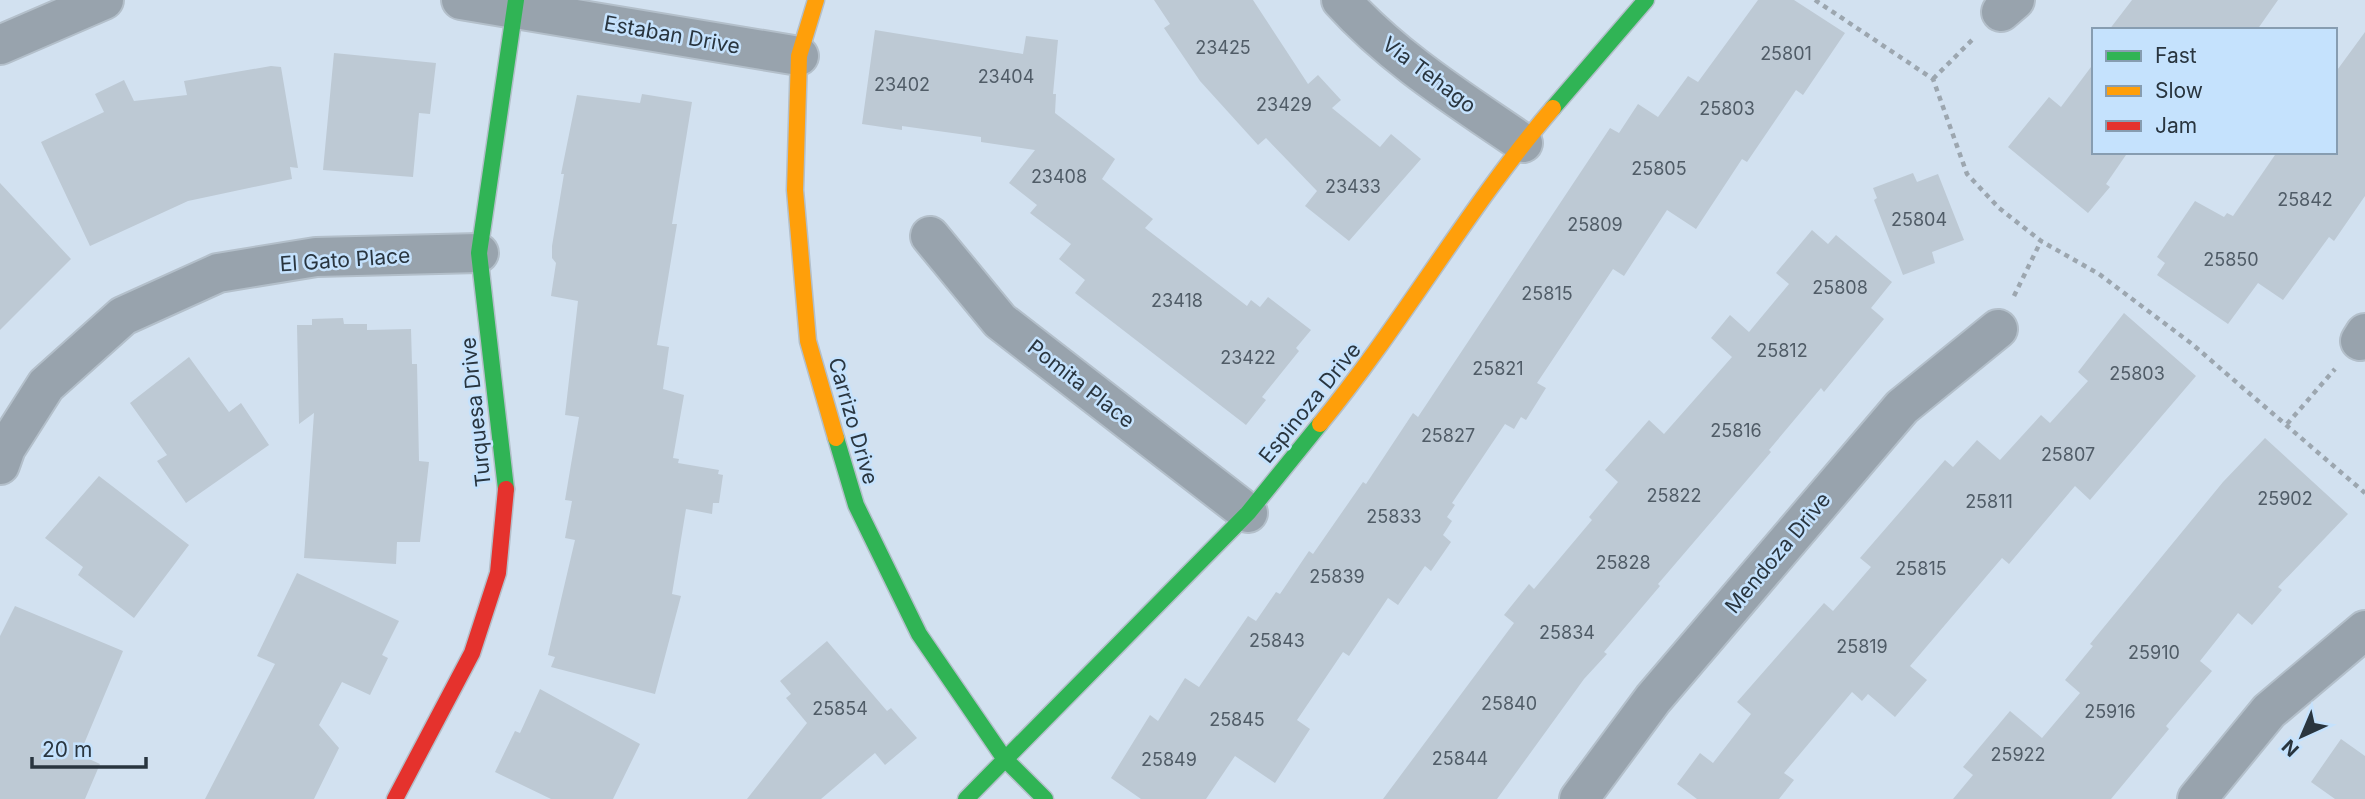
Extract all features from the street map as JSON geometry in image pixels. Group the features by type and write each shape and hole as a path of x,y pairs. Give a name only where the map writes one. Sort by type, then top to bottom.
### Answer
{"street":[{"path":"0,45 104,0"},
{"name":"Estaban Drive","path":"461,0 516,4 799,56"},
{"name":"Carrizo Drive","path":"816,0 799,56 795,190 808,341 856,505 919,634 1004,758 1045,799"},
{"name":"Via Tehago","path":"1341,0 1363,24 1412,66 1522,142"},
{"name":"Espinoza Drive","path":"965,799 1248,513 1368,366 1522,142 1646,0"},
{"name":"Turquesa Drive","path":"395,799 472,653 498,573 507,481 479,253 516,4"},
{"name":"Pomita Place","path":"930,236 1000,321 1248,513"},
{"name":"El Gato Place","path":"0,465 6,448 46,386 123,316 218,274 316,257 479,253"},
{"name":"Mendoza Drive","path":"1579,799 1653,699 1902,407 1998,329"},
{"path":"2197,799 2269,711 2365,630"}],"path":[{"path":"1815,0 1933,79 1967,174 1999,208 2041,240 2099,274 2192,344 2365,494"},
{"path":"1933,79 2008,6"},
{"path":"1998,329 2041,240"},
{"path":"2287,424 2362,337"}],"building":[{"path":"1154,0 1253,0 1308,84 1318,75 1341,100 1332,108 1380,147 1391,134 1421,159 1349,241 1305,206 1317,191 1266,138 1258,145 1200,81 1164,28 1170,24"},
{"path":"1758,0 1794,0 1845,33 1803,95 1796,90 1747,162 1742,159 1696,229 1667,210 1624,276 1613,269 1537,383 1546,388 1526,420 1521,417 1514,429 1505,424 1452,503 1455,505 1447,517 1452,521 1443,535 1451,542 1431,571 1425,566 1398,605 1388,598 1349,656 1343,652 1297,720 1310,729 1275,783 1235,756 1206,799 1141,799 1111,778 1150,715 1158,721 1185,678 1199,687 1248,616 1256,621 1276,592 1280,594 1309,551 1313,554 1363,482 1366,484 1413,413 1418,417 1610,128 1619,133 1638,104 1658,117 1688,76 1698,82"},
{"path":"2132,0 2278,0 2258,28 2111,28"},
{"path":"875,30 1023,54 1026,36 1058,40 1053,94 1056,94 1055,113 1115,159 1102,179 1153,219 1145,228 1247,306 1251,300 1260,307 1268,297 1311,330 1296,348 1299,351 1262,397 1266,400 1246,425 1075,293 1085,280 1059,259 1071,244 1030,213 1037,205 1009,183 1035,150 981,142 981,137 902,126 902,130 862,124"},
{"path":"2365,32 2365,196 2334,241 2329,237 2283,300 2258,283 2228,324 2157,275 2165,263 2157,257 2195,201 2224,217 2227,213 2233,216 2276,154 2337,154 2337,70"},
{"path":"334,53 436,63 430,114 419,113 413,177 323,170"},
{"path":"271,66 281,67 298,168 290,167 292,179 188,201 90,246 41,142 104,112 95,94 124,80 134,101 187,95 184,81"},
{"path":"2092,66 2092,154 2127,154 2106,184 2110,187 2088,213 2008,147 2049,97 2061,107"},
{"path":"642,94 692,102 672,224 677,224 657,345 669,347 663,389 684,395 673,458 679,459 678,463 719,470 718,474 723,475 719,503 713,503 712,514 686,509 672,594 681,596 655,694 551,667 555,657 548,655 575,540 565,538 572,501 565,500 579,417 565,415 578,301 551,296 556,263 552,258 552,246 564,174 561,174 577,95 640,103"},
{"path":"1913,173 1917,182 1938,174 1964,240 1932,252 1935,263 1903,275 1874,200 1877,198 1873,188"},
{"path":"0,183 71,259 0,330"},
{"path":"1812,230 1828,244 1836,235 1892,282 1871,308 1884,319 1824,392 1821,388 1769,450 1771,452 1658,584 1660,586 1604,652 1607,654 1584,679 1497,799 1383,799 1514,623 1504,615 1529,584 1534,589 1592,520 1589,517 1618,482 1605,470 1649,420 1664,434 1732,357 1711,338 1730,315 1749,332 1789,284 1776,273"},
{"path":"2124,313 2196,376 2090,500 2075,486 2009,564 2002,558 1910,666 1927,680 1895,717 1868,694 1862,701 1852,692 1784,773 1794,780 1779,799 1697,799 1677,784 1700,753 1713,763 1751,714 1737,702 1824,603 1833,611 1871,567 1860,558 1945,460 1953,467 1977,440 2000,460 2041,415 2050,423 2088,381 2078,372"},
{"path":"343,318 344,324 367,324 367,330 411,329 412,364 417,364 419,461 429,462 420,542 397,542 396,564 304,558 314,413 299,424 297,325 312,325 312,319"},
{"path":"189,357 229,412 241,403 269,445 186,503 157,461 167,455 130,403"},
{"path":"2265,438 2348,514 2278,587 2282,590 2252,625 2238,613 2200,661 2212,671 2166,726 2169,729 2111,799 1953,799 1973,775 1963,767 2010,711 2042,738 2080,693 2065,680 2093,646 2090,644 2223,482"},
{"path":"99,476 189,545 134,618 78,575 83,567 45,538"},
{"path":"297,573 399,621 382,655 388,658 370,695 342,682 319,725 339,748 314,799 205,799 275,664 257,656"},
{"path":"15,606 123,651 81,751 89,754 87,758 100,764 85,799 0,799 0,636"},
{"path":"827,641 887,711 891,708 917,738 885,765 875,753 821,799 747,799 807,723 786,698 791,694 780,681"},
{"path":"540,689 640,744 613,799 551,799 495,772 515,731 520,733"},
{"path":"2341,739 2365,756 2365,799 2335,799 2311,782"}],"traffic: fast":[{"path":"506,489 479,253 516,0"},
{"path":"1553,108 1646,0"},
{"path":"966,799 1248,513 1320,424"},
{"path":"836,438 856,505 919,634 1004,758 1045,799"}],"traffic: slow":[{"path":"816,0 799,56 795,190 808,341 836,438"},
{"path":"1320,424 1379,346 1492,185 1553,108"}],"traffic: jam":[{"path":"395,799 472,653 498,573 506,489"}]}
